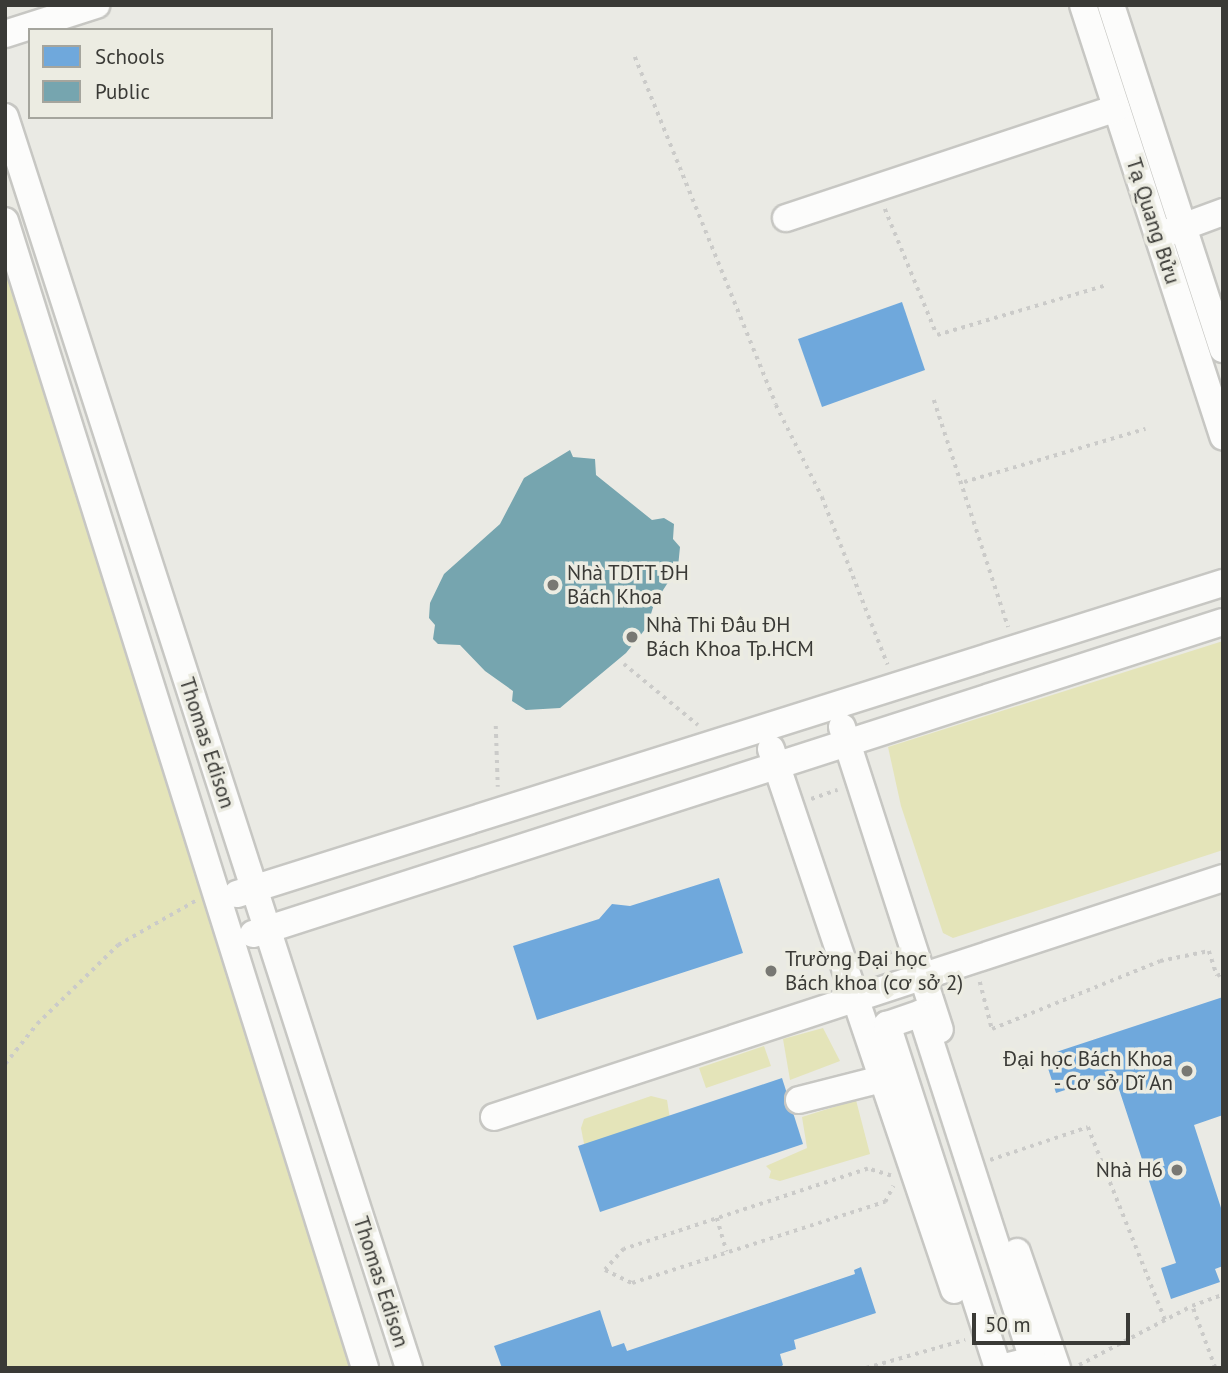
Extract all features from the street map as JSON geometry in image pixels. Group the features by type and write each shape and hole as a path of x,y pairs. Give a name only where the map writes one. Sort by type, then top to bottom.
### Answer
{"street":[{"path":"5,34 96,5"},
{"name":"Tạ Quang Bửu","path":"1083,5 1223,437"},
{"name":"Tạ Quang Bửu","path":"1111,5 1223,349"},
{"path":"786,218 1116,108"},
{"name":"Thomas Edison","path":"5,117 409,1368"},
{"path":"1157,236 1223,212"},
{"name":"Thomas Edison","path":"5,220 365,1368"},
{"path":"217,894 254,889 1223,583"},
{"path":"232,942 267,928 1223,622"},
{"path":"1062,634 1073,670"},
{"path":"835,705 979,1163 1033,1360 1000,1368 935,1174 887,1025 921,1013 979,1163 1057,1368"},
{"path":"764,728 981,1368"},
{"path":"494,813 497,854"},
{"path":"494,1117 1223,878"},
{"path":"799,1100 882,1079"},
{"path":"935,1174 979,1163"}],"path":[{"path":"635,57 776,405 822,497 896,686"},
{"path":"876,188 937,335 1104,286"},
{"path":"933,400 964,482 1014,649"},
{"path":"964,482 1144,429"},
{"path":"624,664 718,742"},
{"path":"494,813 496,726"},
{"path":"814,812 810,799 847,786"},
{"path":"5,1064 37,1024 118,945 217,894"},
{"path":"859,949 863,962 899,950"},
{"path":"975,959 992,1029 1160,961 1209,951 1217,976 1223,972"},
{"path":"979,1163 1088,1127 1165,1320"},
{"path":"868,1169 898,1178 884,1202 727,1252 632,1283 605,1270 624,1249 868,1169"},
{"path":"718,1218 727,1252"},
{"path":"1073,1368 1192,1306 1223,1296"},
{"path":"1192,1306 1215,1368"},
{"path":"866,1368 971,1338"}],"green space":[{"path":"5,269 138,674 358,1368 5,1368"},
{"path":"1223,641 1223,850 953,938 943,933 901,806 888,747"},
{"path":"823,1028 840,1061 790,1080 783,1039"},
{"path":"764,1046 771,1066 706,1088 699,1068"},
{"path":"651,1096 667,1100 670,1119 585,1149 581,1128 584,1119"},
{"path":"856,1100 870,1154 780,1181 769,1178 771,1171 766,1166 807,1148 802,1117"}],"building: Schools":[{"path":"902,302 925,370 822,407 798,339"},
{"path":"719,878 743,953 537,1020 513,946 599,919 612,904 630,906"},
{"name":"Nhà H6","path":"1223,997 1223,1115 1194,1125 1223,1214 1223,1266 1215,1269 1220,1282 1171,1299 1161,1268 1176,1263 1114,1074 1056,1093 1044,1056"},
{"path":"782,1078 803,1144 600,1212 578,1146"},
{"path":"861,1267 876,1313 794,1340 796,1349 780,1354 783,1365 779,1368 502,1368 494,1346 600,1310 612,1347 624,1343 627,1351 855,1274 854,1270"}],"building: Public":[{"name":"Nhà TDTT ĐH Bách Khoa","path":"570,450 573,457 595,459 596,475 652,520 664,518 674,524 673,539 680,547 678,567 654,604 647,627 626,653 560,708 526,710 512,701 513,691 485,671 460,645 438,644 433,639 435,625 429,618 430,603 444,574 500,524 524,478"}],"place":[{"name":"Nhà TDTT ĐH Bách Khoa","path":"553,585"},
{"name":"Nhà Thi Đấu ĐH Bách Khoa Tp.HCM","path":"632,637"},
{"name":"Trường Đại học Bách khoa (cơ sở 2)","path":"771,971"},
{"name":"Đại học Bách Khoa - Cơ sở Dĩ An","path":"1187,1071"},
{"name":"Nhà H6","path":"1177,1170"}]}
